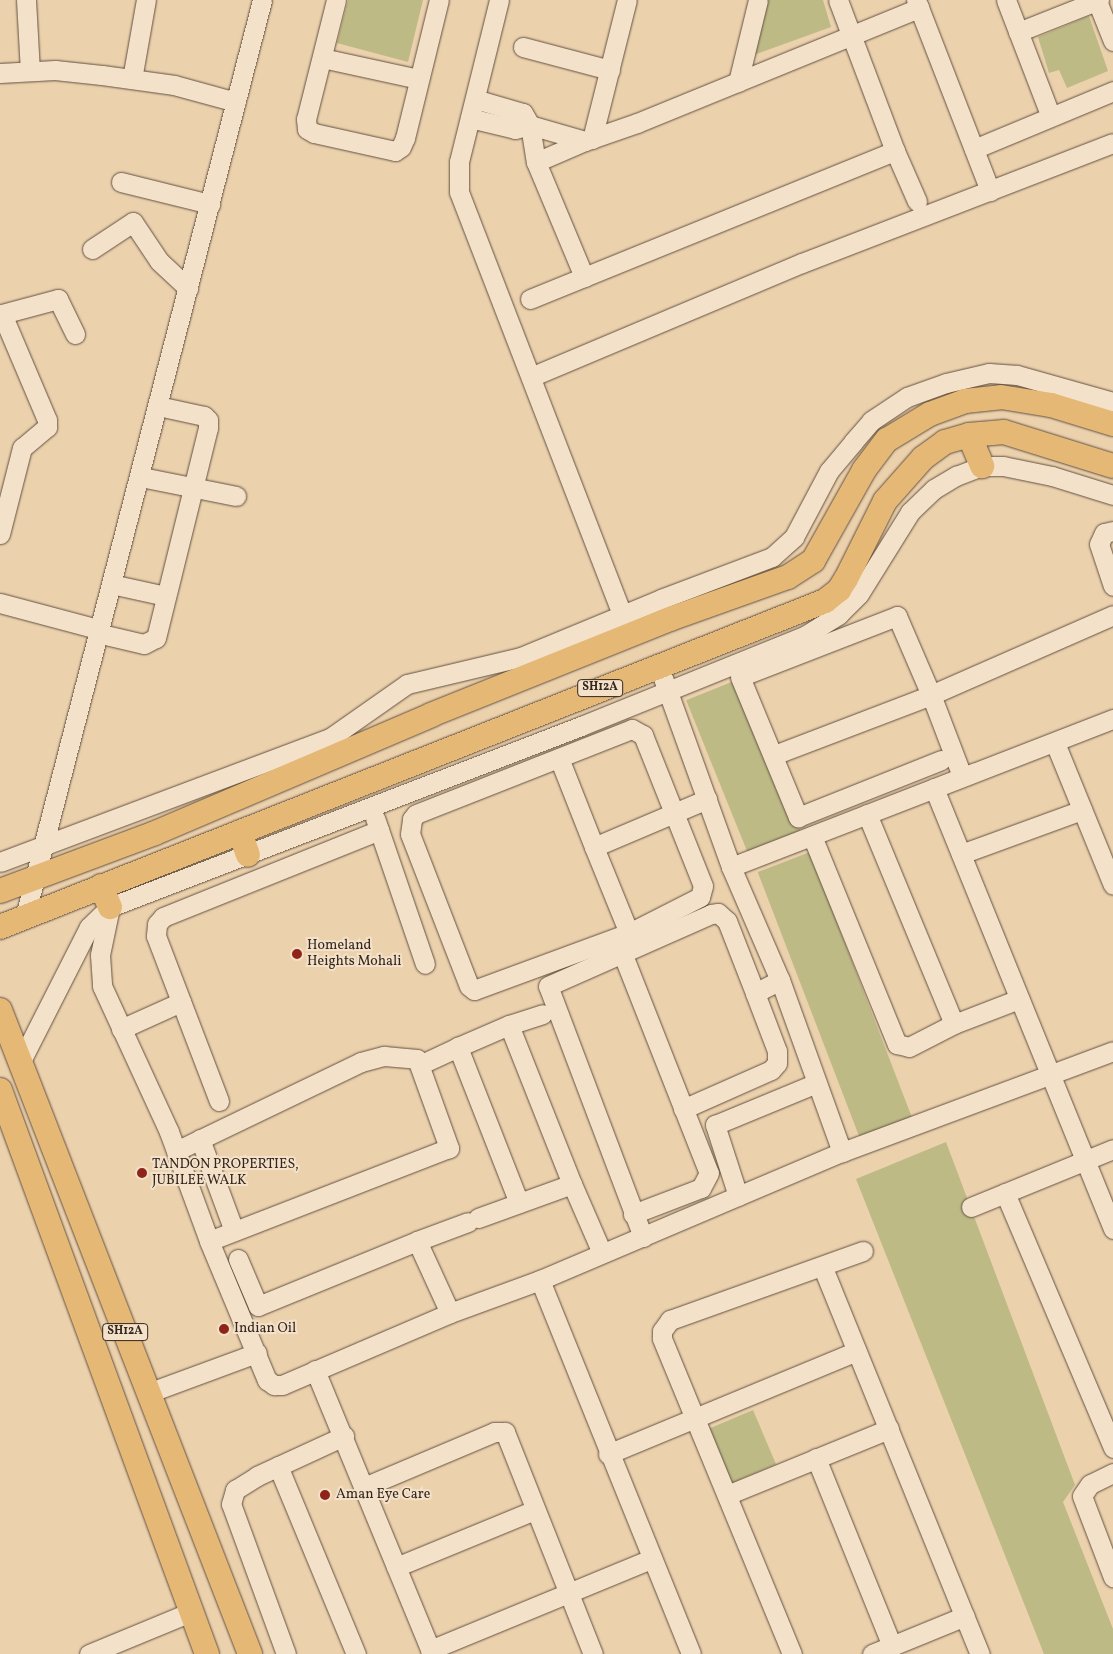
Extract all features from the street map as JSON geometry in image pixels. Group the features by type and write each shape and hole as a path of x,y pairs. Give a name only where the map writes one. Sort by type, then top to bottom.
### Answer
{"main road":[{"name":"SH12A","path":"0,891 155,832 430,715 627,626 788,577 813,561 864,470 887,440 930,414 965,400 1002,397 1051,405 1113,424"},
{"name":"SH12A","path":"0,927 657,665 825,601 839,590 846,579 885,501 923,458 945,442 969,435 1004,432 1113,466"},
{"path":"969,435 982,466"},
{"path":"813,561 846,579"},
{"path":"240,832 248,855"},
{"path":"101,886 110,907"},
{"name":"SH12A","path":"0,1010 250,1654"},
{"name":"SH12A","path":"0,1090 207,1654"}],"street":[{"path":"26,0 30,71"},
{"path":"132,79 146,0"},
{"path":"25,916 98,631 141,477 262,0"},
{"path":"336,0 306,119 307,128 314,133 395,150 401,147 405,138 439,0"},
{"path":"499,0 458,169 459,192 532,376 627,626"},
{"path":"589,140 610,70 627,0"},
{"path":"738,82 758,0"},
{"path":"838,0 895,152 917,202"},
{"path":"1006,0 1052,117"},
{"path":"1018,32 1098,0 1113,41"},
{"path":"536,162 852,36 918,4 990,191"},
{"path":"523,47 610,70"},
{"path":"322,58 419,79"},
{"path":"0,73 30,71 132,79 174,85 236,102"},
{"path":"974,149 1113,91"},
{"path":"475,99 523,113 530,125 536,162 584,277"},
{"path":"470,118 515,129 530,125 589,140"},
{"path":"532,376 802,263 1113,143"},
{"path":"530,299 895,152"},
{"path":"120,182 210,204"},
{"path":"92,249 133,222 159,261 188,288"},
{"path":"0,534 22,448 47,427 47,420 2,314 58,298 75,334"},
{"path":"0,862 43,844 330,738 407,684 521,658 627,626 752,566 779,552 794,537 829,471 871,422 907,397 946,383 989,373 1017,374 1113,402"},
{"path":"0,603 98,631 150,642 156,638 208,420 204,416 158,406"},
{"path":"21,1061 90,926 110,907 371,808 765,654 839,614 859,594 910,512 934,489 982,466 1052,476 1113,495"},
{"path":"141,477 236,496"},
{"path":"1113,531 1104,533 1100,544 1113,586"},
{"path":"111,584 166,596"},
{"path":"774,755 931,695 1113,615"},
{"path":"941,760 798,817 774,755 740,677 897,616 931,695 962,776"},
{"path":"657,665 669,690 730,867 780,980 842,1152"},
{"path":"730,867 1113,719"},
{"path":"632,729 639,730 672,812 703,886 700,897 629,933 480,989 474,990 468,986 410,834 412,819 416,814 632,729"},
{"path":"1055,743 1113,885"},
{"path":"559,758 629,933"},
{"path":"934,788 1018,999 1113,1229"},
{"path":"594,846 707,799"},
{"path":"371,808 425,964"},
{"path":"961,854 1082,810"},
{"path":"867,814 954,1024"},
{"path":"352,815 361,837"},
{"path":"219,1101 156,936 157,924 163,917 379,830"},
{"path":"812,836 897,1044 909,1047 954,1024 1018,999"},
{"path":"110,907 98,971 121,1029 176,1151 223,1235"},
{"path":"642,1237 548,986 623,955 711,914 718,913 727,921 777,1051 777,1063 771,1070 683,1109"},
{"path":"623,955 709,1173 708,1179 701,1188 633,1214"},
{"path":"755,993 780,980"},
{"path":"121,1029 181,1002"},
{"path":"428,1061 509,1025 542,1014"},
{"path":"509,1025 572,1184 602,1253"},
{"path":"458,1047 520,1203"},
{"path":"197,1140 257,1353 267,1380 274,1385 282,1385 450,1313 540,1280 842,1152 1051,1076 1113,1050"},
{"path":"176,1151 373,1058 416,1059 449,1148 223,1235"},
{"path":"738,1196 715,1125 817,1083"},
{"path":"971,1207 1113,1149"},
{"path":"238,1259 258,1306 473,1220 572,1184"},
{"path":"1005,1193 1113,1448"},
{"path":"417,1242 450,1313"},
{"path":"792,1654 662,1338 665,1324 823,1268 863,1251"},
{"path":"823,1268 980,1654"},
{"path":"540,1280 608,1454 691,1654"},
{"path":"608,1454 857,1351"},
{"path":"148,1393 257,1353"},
{"path":"315,1370 344,1436 431,1652 651,1559"},
{"path":"727,1495 889,1429"},
{"path":"364,1487 501,1430 507,1436 593,1654"},
{"path":"286,1654 231,1504 235,1490 278,1466 344,1436"},
{"path":"816,1458 892,1646"},
{"path":"278,1466 356,1654"},
{"path":"1113,1473 1090,1484 1082,1496 1113,1577"},
{"path":"396,1566 535,1510"},
{"path":"89,1654 191,1612"},
{"path":"872,1654 965,1616"}],"shaded area":[{"path":"348,0 423,0 408,62 337,43"},
{"path":"766,0 823,0 831,27 754,55"},
{"path":"1089,16 1108,71 1067,88 1059,70 1049,73 1038,37"},
{"path":"739,679 802,836 749,857 686,700"},
{"path":"810,852 915,1125 862,1145 758,872"},
{"path":"946,1142 1075,1485 1063,1502 1113,1629 1113,1654 1044,1654 856,1179"},
{"path":"753,1410 776,1464 732,1483 709,1429"}],"place":[{"name":"Homeland Heights Mohali","path":"297,954"},
{"name":"TANDON PROPERTIES, JUBILEE WALK","path":"142,1173"},
{"name":"Indian Oil","path":"224,1329"},
{"name":"Aman Eye Care","path":"325,1495"}]}
